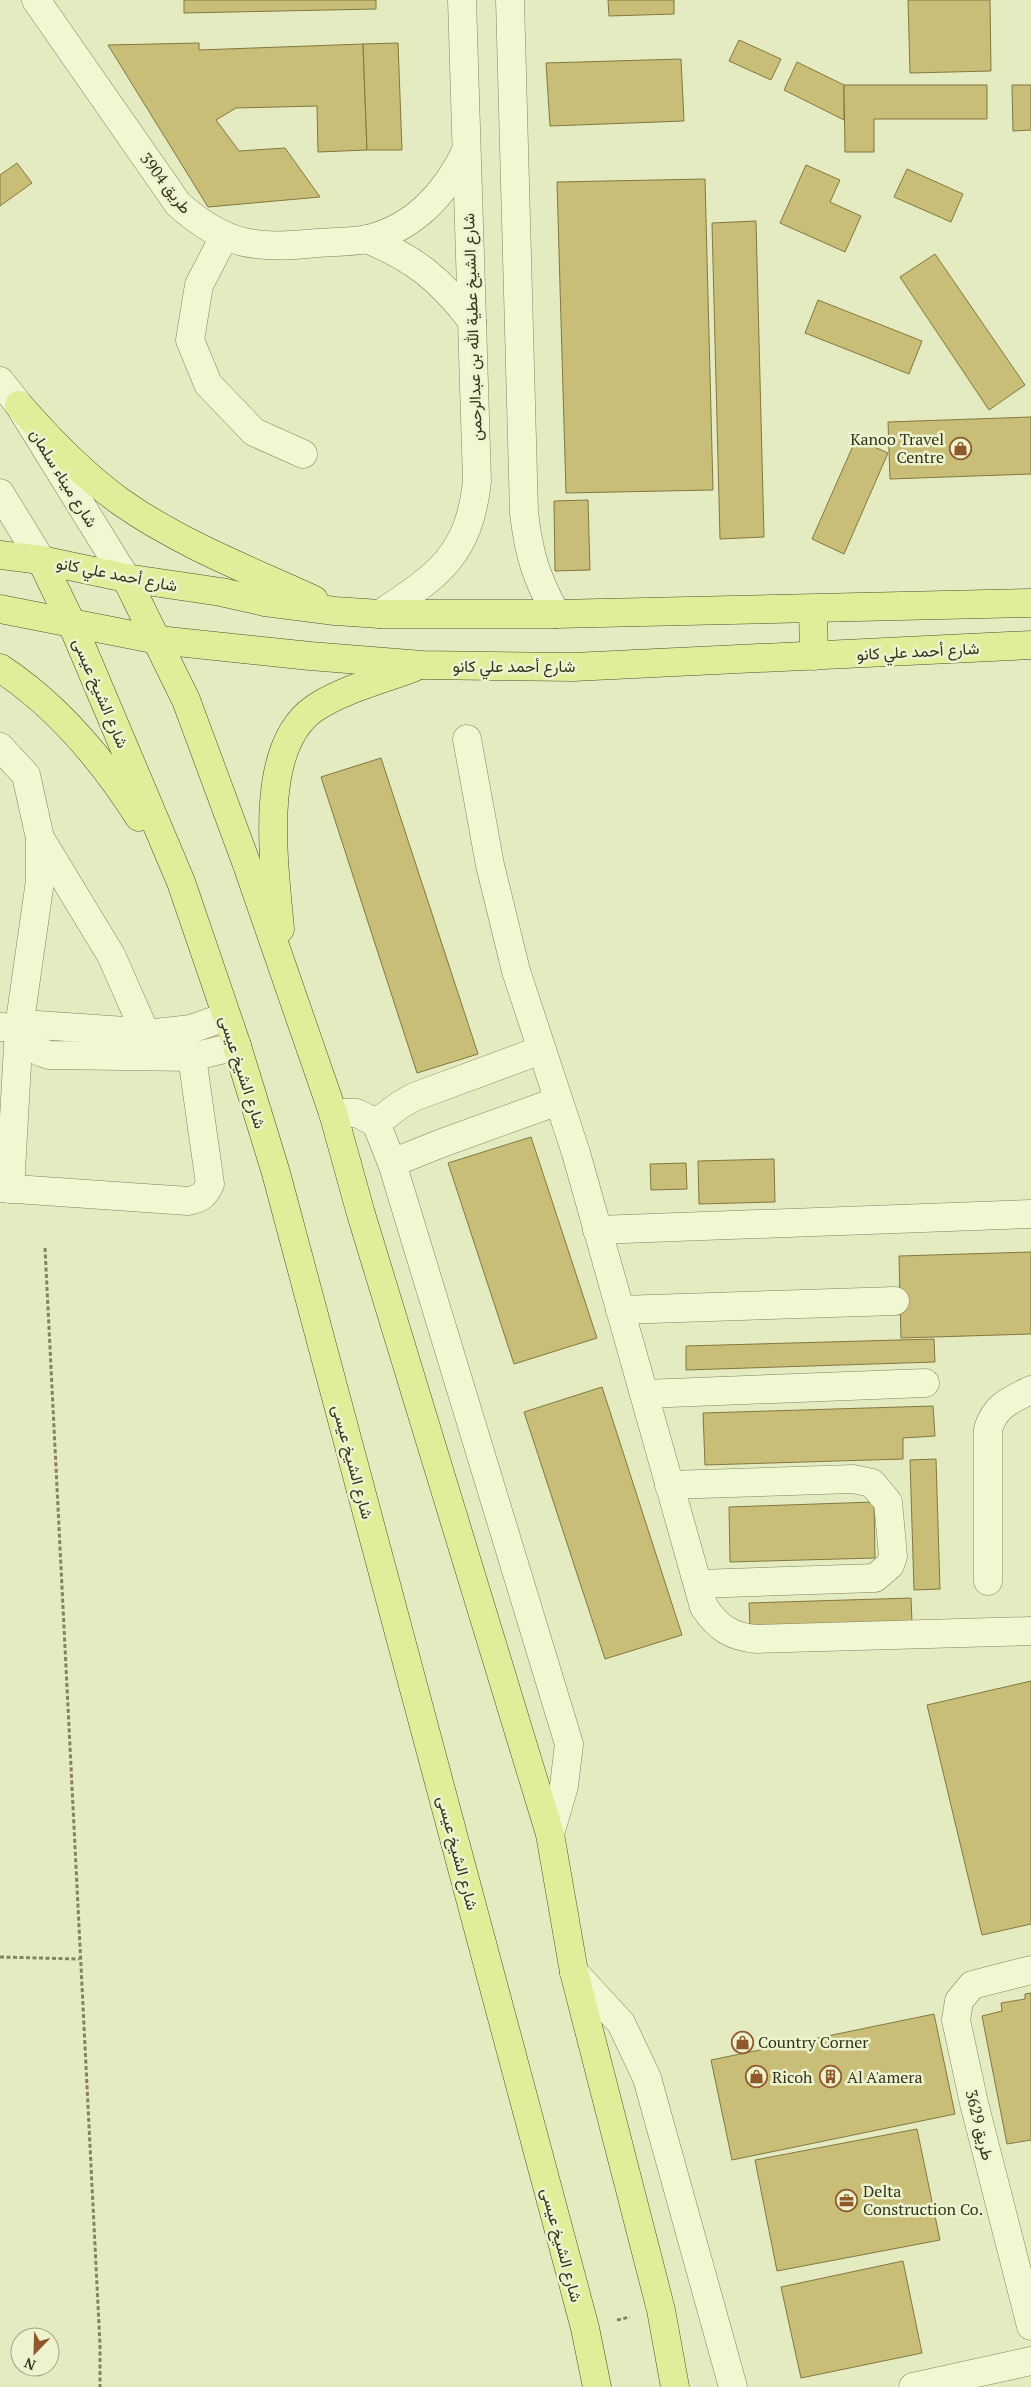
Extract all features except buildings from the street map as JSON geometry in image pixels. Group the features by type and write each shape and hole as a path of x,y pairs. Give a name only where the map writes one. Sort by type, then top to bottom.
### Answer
{"main road":[{"path":"18,405 59,450 83,472 140,515 195,544 335,611"},
{"name":"شارع أحمد علي كانو","path":"0,555 41,560 126,578 221,592 265,602 335,611 380,614 556,614 1031,603"},
{"name":"شارع الشيخ عيسى","path":"41,560 72,624 181,882 276,1173 584,2328 597,2387"},
{"path":"126,578 158,640 189,710 246,862 333,1113 361,1214 550,1834 574,1972 661,2310 675,2387"},
{"path":"813,609 814,656"},
{"name":"شارع أحمد علي كانو","path":"0,610 158,640 310,656 422,665 573,666 1031,645"},
{"path":"283,970 273,829 277,782 282,756 294,730 313,709 338,695 422,665"},
{"path":"0,668 21,682 56,712 91,749 118,784 181,882"}],"street":[{"name":"طريق 3904","path":"36,0 178,204 200,223 224,237 252,245 280,247 366,239 388,232 409,222 443,191 456,172 466,152"},
{"name":"شارع الشيخ عطية الله بن عبدالرحمن","path":"380,614 429,581 441,570 455,553 474,506 477,481 462,0"},
{"path":"510,0 524,514 528,546 534,568 556,614"},
{"path":"224,237 199,285 190,340 208,384 254,432 303,454"},
{"name":"طريق 3904","path":"366,239 392,250 437,280 472,321"},
{"name":"شارع ميناء سلمان","path":"0,381 18,405 126,578"},
{"path":"0,493 41,560"},
{"path":"467,739 490,865 516,971 597,1230 704,1607 714,1622 726,1632 741,1638 1031,1630"},
{"path":"0,747 26,774 40,838 40,881 10,1028 5,1188 188,1201 198,1199 206,1193 210,1184 192,1057"},
{"path":"40,838 111,955 145,1032"},
{"path":"10,1028 37,1026 173,1032 191,1029 225,1017"},
{"path":"10,1028 30,1046 39,1052 49,1055 192,1057 236,1046"},
{"path":"376,1124 400,1105 414,1097 541,1050"},
{"path":"392,1163 558,1101"},
{"path":"333,1113 357,1113 376,1124 392,1163 569,1744 564,1786 550,1834"},
{"path":"597,1230 1031,1214"},
{"path":"620,1310 895,1301"},
{"path":"644,1394 925,1383"},
{"path":"988,1581 988,1429 996,1411 1004,1403 1031,1390"},
{"path":"669,1485 853,1479 872,1483 888,1502 893,1556 890,1565 875,1578 698,1584"},
{"name":"طريق 3629","path":"1031,1970 972,1985 946,2021 963,2098 1031,2326"},
{"path":"574,1972 621,2023 647,2078 733,2387"},
{"path":"913,2387 1031,2361"}],"path":[{"path":"45,1248 79,1959 100,2345 100,2387"},
{"path":"0,1957 79,1959"},
{"path":"584,2328 661,2310"}],"place":[{"name":"Kanoo Travel Centre","path":"960,448"},
{"name":"Country Corner","path":"742,2042"},
{"name":"Ricoh","path":"756,2077"},
{"name":"Al A'amera","path":"831,2077"},
{"name":"Delta Construction Co.","path":"847,2200"}]}
